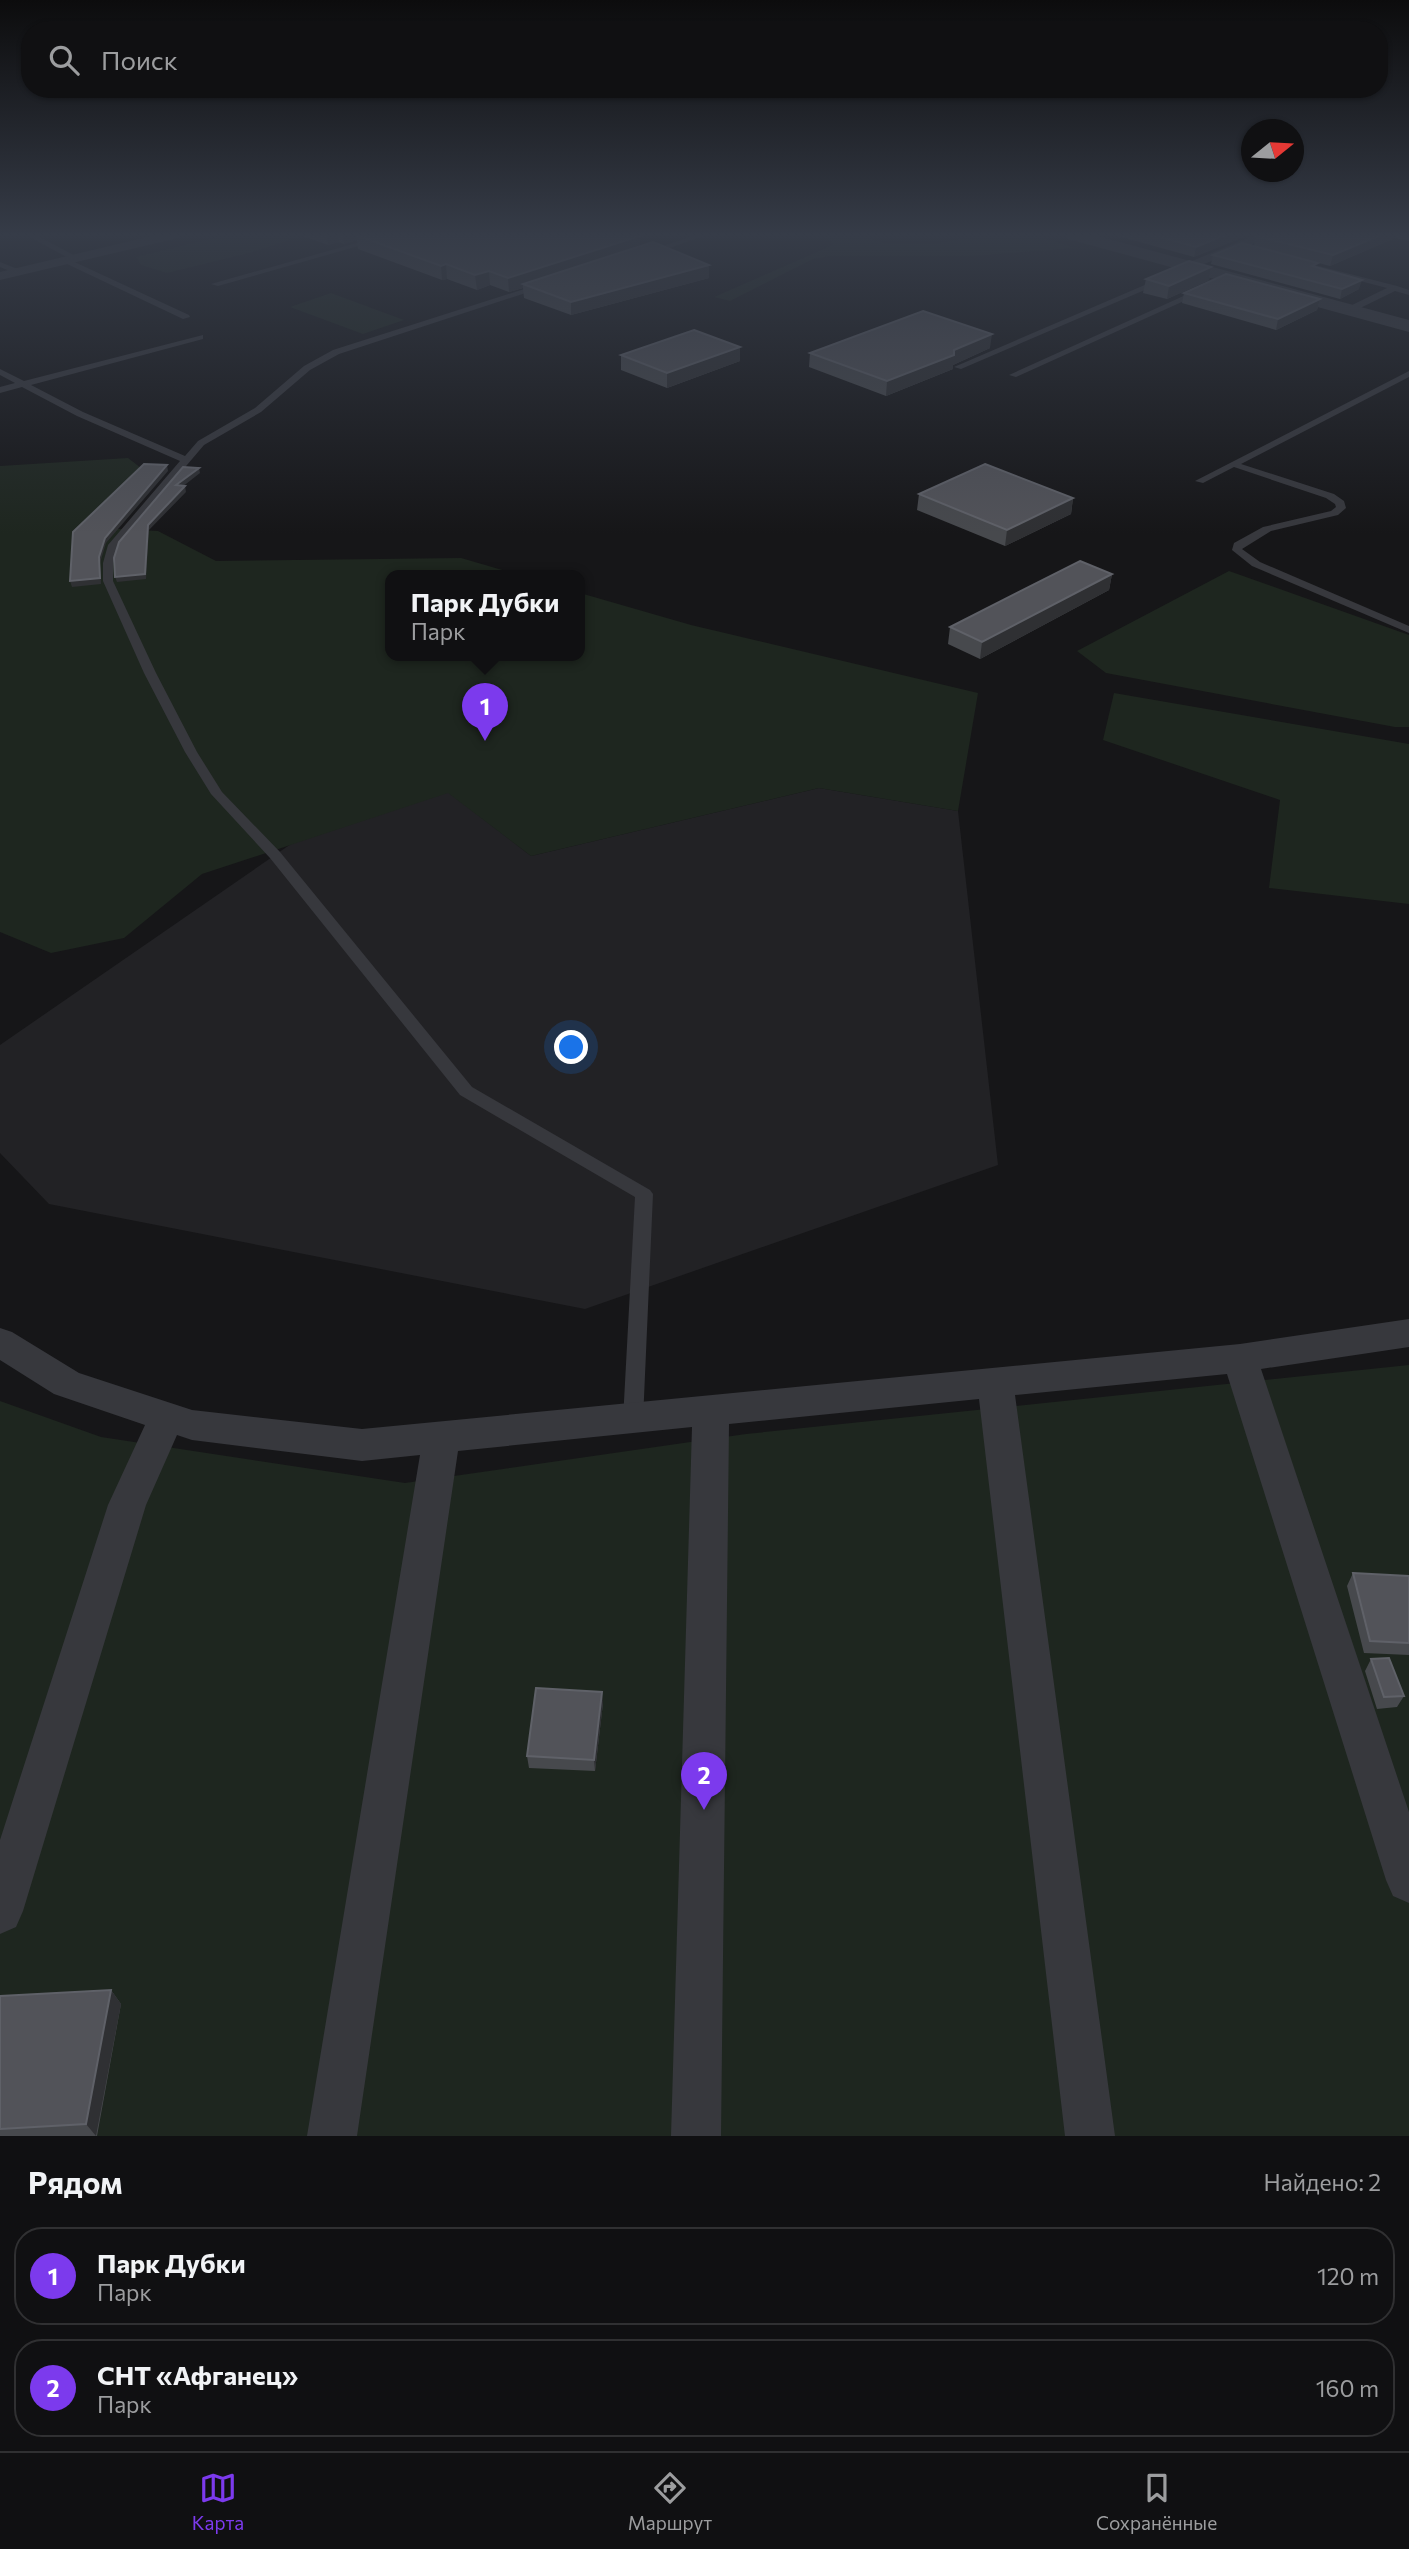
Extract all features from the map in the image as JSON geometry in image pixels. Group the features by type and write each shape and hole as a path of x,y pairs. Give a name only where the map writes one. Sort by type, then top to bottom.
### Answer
{"street":[{"path":"0,1342 67,1384 192,1425 362,1445 1240,1358 1409,1333"},
{"path":"1240,1358 1409,1880"},
{"path":"995,1383 1090,2136"},
{"path":"696,2136 711,1412"},
{"path":"0,1911 127,1505 167,1417"},
{"path":"332,2136 441,1438"}],"lane":[{"path":"394,335 323,358 258,410 201,443 113,545 108,563 108,581 150,673 191,752 217,794 275,855 467,1091 644,1194 633,1420"},
{"path":"958,367 1034,335"},
{"path":"1013,375 1102,335"},
{"path":"0,390 200,337"},
{"path":"0,372 79,414 186,460"},
{"path":"1200,481 1409,374"},
{"path":"1233,464 1330,496 1340,503 1341,508 1334,513 1267,529 1238,545 1237,550 1256,564 1409,630"}],"shaded area":[{"path":"128,458 141,468 80,527 158,531 216,561 461,558 502,570 385,570 385,661 585,661 585,594 691,625 978,693 958,811 819,788 531,856 448,793 202,874 124,938 51,953 0,932 0,466"},
{"path":"1229,571 1409,635 1409,727 1395,727 1106,673 1077,651"},
{"path":"1114,693 1409,744 1409,904 1269,888 1280,800 1103,740"},
{"path":"819,788 958,811 998,1165 585,1309 49,1204 0,1153 0,1045 291,844 448,792 531,856"},
{"path":"1409,1365 1409,2136 0,2136 0,1401 101,1437 405,1483 746,1434"}],"building":[{"path":"680,335 707,335 740,347 667,373 621,355"},
{"path":"859,335 990,335 954,350 954,355 887,381 810,353"},
{"path":"144,464 167,465 105,538 99,557 100,578 70,581 73,532"},
{"path":"985,464 1073,498 1007,530 919,494"},
{"path":"183,467 199,468 176,485 185,486 148,525 145,574 115,577 114,558 119,542"},
{"path":"1080,561 1112,574 982,642 950,627"},
{"path":"1353,1573 1409,1576 1409,1643 1370,1641"},
{"path":"1389,1658 1404,1696 1384,1697 1371,1659"},
{"path":"536,1688 602,1692 594,1760 527,1756"},
{"path":"111,1990 86,2124 0,2129 0,1996"}],"place":[{"name":"Парк Дубки","path":"485,741"},
{"name":"СНТ «Афганец»","path":"704,1810"}]}
